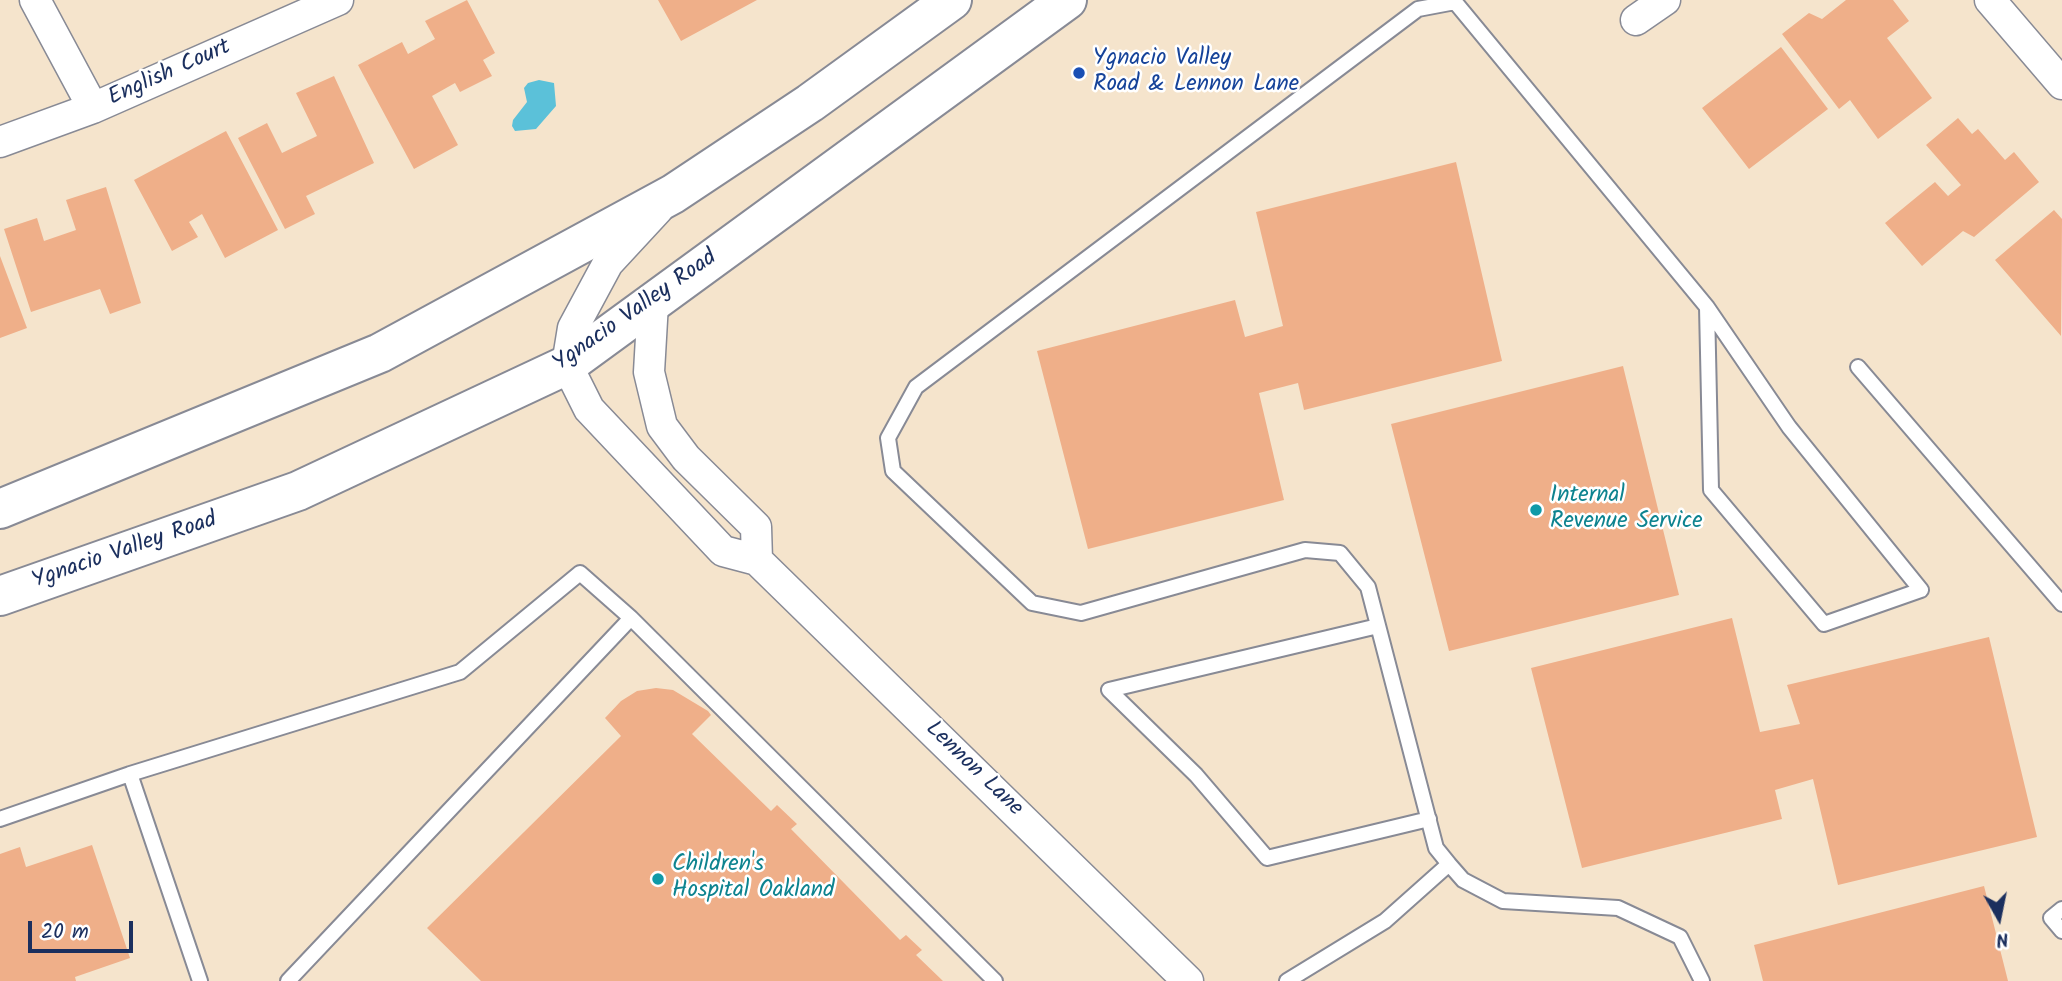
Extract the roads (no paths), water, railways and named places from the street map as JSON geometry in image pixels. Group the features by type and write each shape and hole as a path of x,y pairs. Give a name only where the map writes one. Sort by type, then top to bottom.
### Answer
{"highway":[{"name":"Ygnacio Valley Road","path":"0,596 298,491 567,365 1067,0"},
{"path":"0,509 380,354 673,194 810,103 947,1"}],"street":[{"path":"35,0 93,108"},
{"name":"English Court","path":"0,142 93,108 338,0"},
{"path":"1636,20 1665,0"},
{"path":"1990,0 2062,84"},
{"path":"567,365 573,328 608,263 673,194"},
{"path":"653,303 649,372 662,426 686,458 756,527 757,560"},
{"name":"Lennon Lane","path":"567,365 589,409 723,551 757,560 1188,981"}],"lane":[{"path":"1702,981 1680,937 1618,908 1503,901 1463,880 1449,864 1436,848 1368,587 1340,553 1305,550 1082,613 1032,603 893,471 888,438 916,387 1418,9 1455,2 1707,307 1790,426 1921,590 1824,624 1711,490 1707,307"},
{"path":"1858,367 2062,604"},
{"path":"0,819 130,774 460,672 580,573 631,618 995,981"},
{"path":"288,981 631,618"},
{"path":"1378,626 1109,690 1196,775 1267,858 1429,818"},
{"path":"130,774 200,981"},
{"path":"1287,981 1385,922 1449,864"},
{"path":"2062,909 2051,918 2062,931"}],"water":[{"path":"539,80 554,83 556,106 536,129 515,131 513,120 527,102 524,88 528,83"}],"place":[{"name":"Ygnacio Valley Road & Lennon Lane","path":"1079,73"},
{"name":"Internal Revenue Service","path":"1536,510"},
{"name":"Children's Hospital Oakland","path":"658,879"}]}
